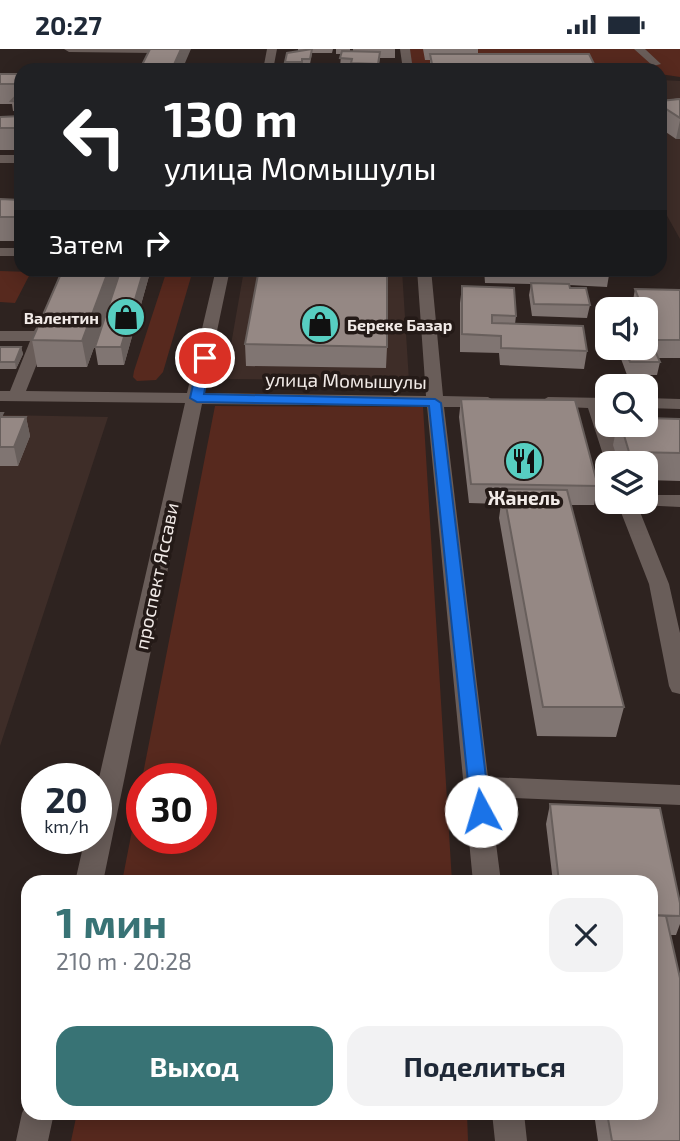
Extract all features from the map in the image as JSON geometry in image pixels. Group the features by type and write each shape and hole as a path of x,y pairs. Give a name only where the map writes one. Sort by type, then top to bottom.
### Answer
{"street":[{"path":"69,49 152,53"},
{"path":"639,49 655,63"},
{"name":"проспект Яссави","path":"91,875 221,277"},
{"path":"425,277 435,403 479,787 486,875"},
{"path":"8,396 50,314"},
{"path":"0,336 40,336"},
{"name":"улица Момышулы","path":"8,396 595,403"},
{"path":"658,403 680,404"},
{"path":"658,501 680,501"},
{"path":"631,514 659,584 680,686"},
{"path":"479,787 680,795"},
{"path":"32,1141 36,1120"},
{"path":"509,1120 511,1141"}],"shaded area":[{"path":"409,49 680,49 680,77 667,75 667,63 411,63"},
{"path":"667,80 680,81 680,239 667,216"},
{"path":"0,271 14,271 14,277 28,277 15,303 0,302"},
{"path":"165,277 191,277 163,372 156,380 137,381 133,377"},
{"name":"Береке Базар","path":"243,277 402,277 409,381 225,379"},
{"path":"215,406 423,407 452,875 123,875 127,854 217,854 217,763 145,763"},
{"path":"0,415 108,417 0,746"},
{"path":"76,1120 467,1120 468,1141 71,1141"}],"building":[{"path":"150,49 181,49 175,63 143,63"},
{"path":"312,49 310,59 285,62 287,53"},
{"path":"342,51 380,52 378,63 351,63 352,59 340,58"},
{"path":"430,54 589,54 594,63 432,63"},
{"path":"0,74 14,74 14,84 0,84"},
{"path":"680,99 680,118 667,110 667,100"},
{"path":"14,116 14,128 0,128 0,117"},
{"path":"0,199 14,200 14,217 0,217"},
{"path":"60,277 106,277 82,341 32,340"},
{"path":"118,277 142,277 121,347 95,347"},
{"path":"258,277 387,277 387,347 245,344"},
{"path":"531,283 569,284 570,288 586,288 590,305 534,304"},
{"path":"462,286 514,288 516,316 492,315 492,323 583,326 587,351 501,348 501,336 462,334"},
{"path":"635,289 680,290 680,340 658,340 658,297 638,297"},
{"path":"0,347 21,347 15,362 0,362"},
{"path":"658,357 660,362 629,360 658,360"},
{"name":"Жанель","path":"461,399 575,400 595,475 595,486 471,484"},
{"path":"0,413 3,413 1,417 26,417 14,447 0,447"},
{"path":"658,418 680,419 680,453 629,451 625,437 658,437"},
{"path":"503,489 567,490 624,707 543,707"},
{"path":"550,804 660,808 680,903 680,916 658,915 658,875 558,875"},
{"path":"658,915 666,916 680,978 680,1141 612,1141 608,1120 658,1120"}],"place":[{"name":"Валентин","path":"126,317"},
{"name":"Береке Базар","path":"320,324"},
{"name":"Жанель","path":"524,461"}],"route":[{"path":"205,358 197,398 435,403 481,811"}]}
